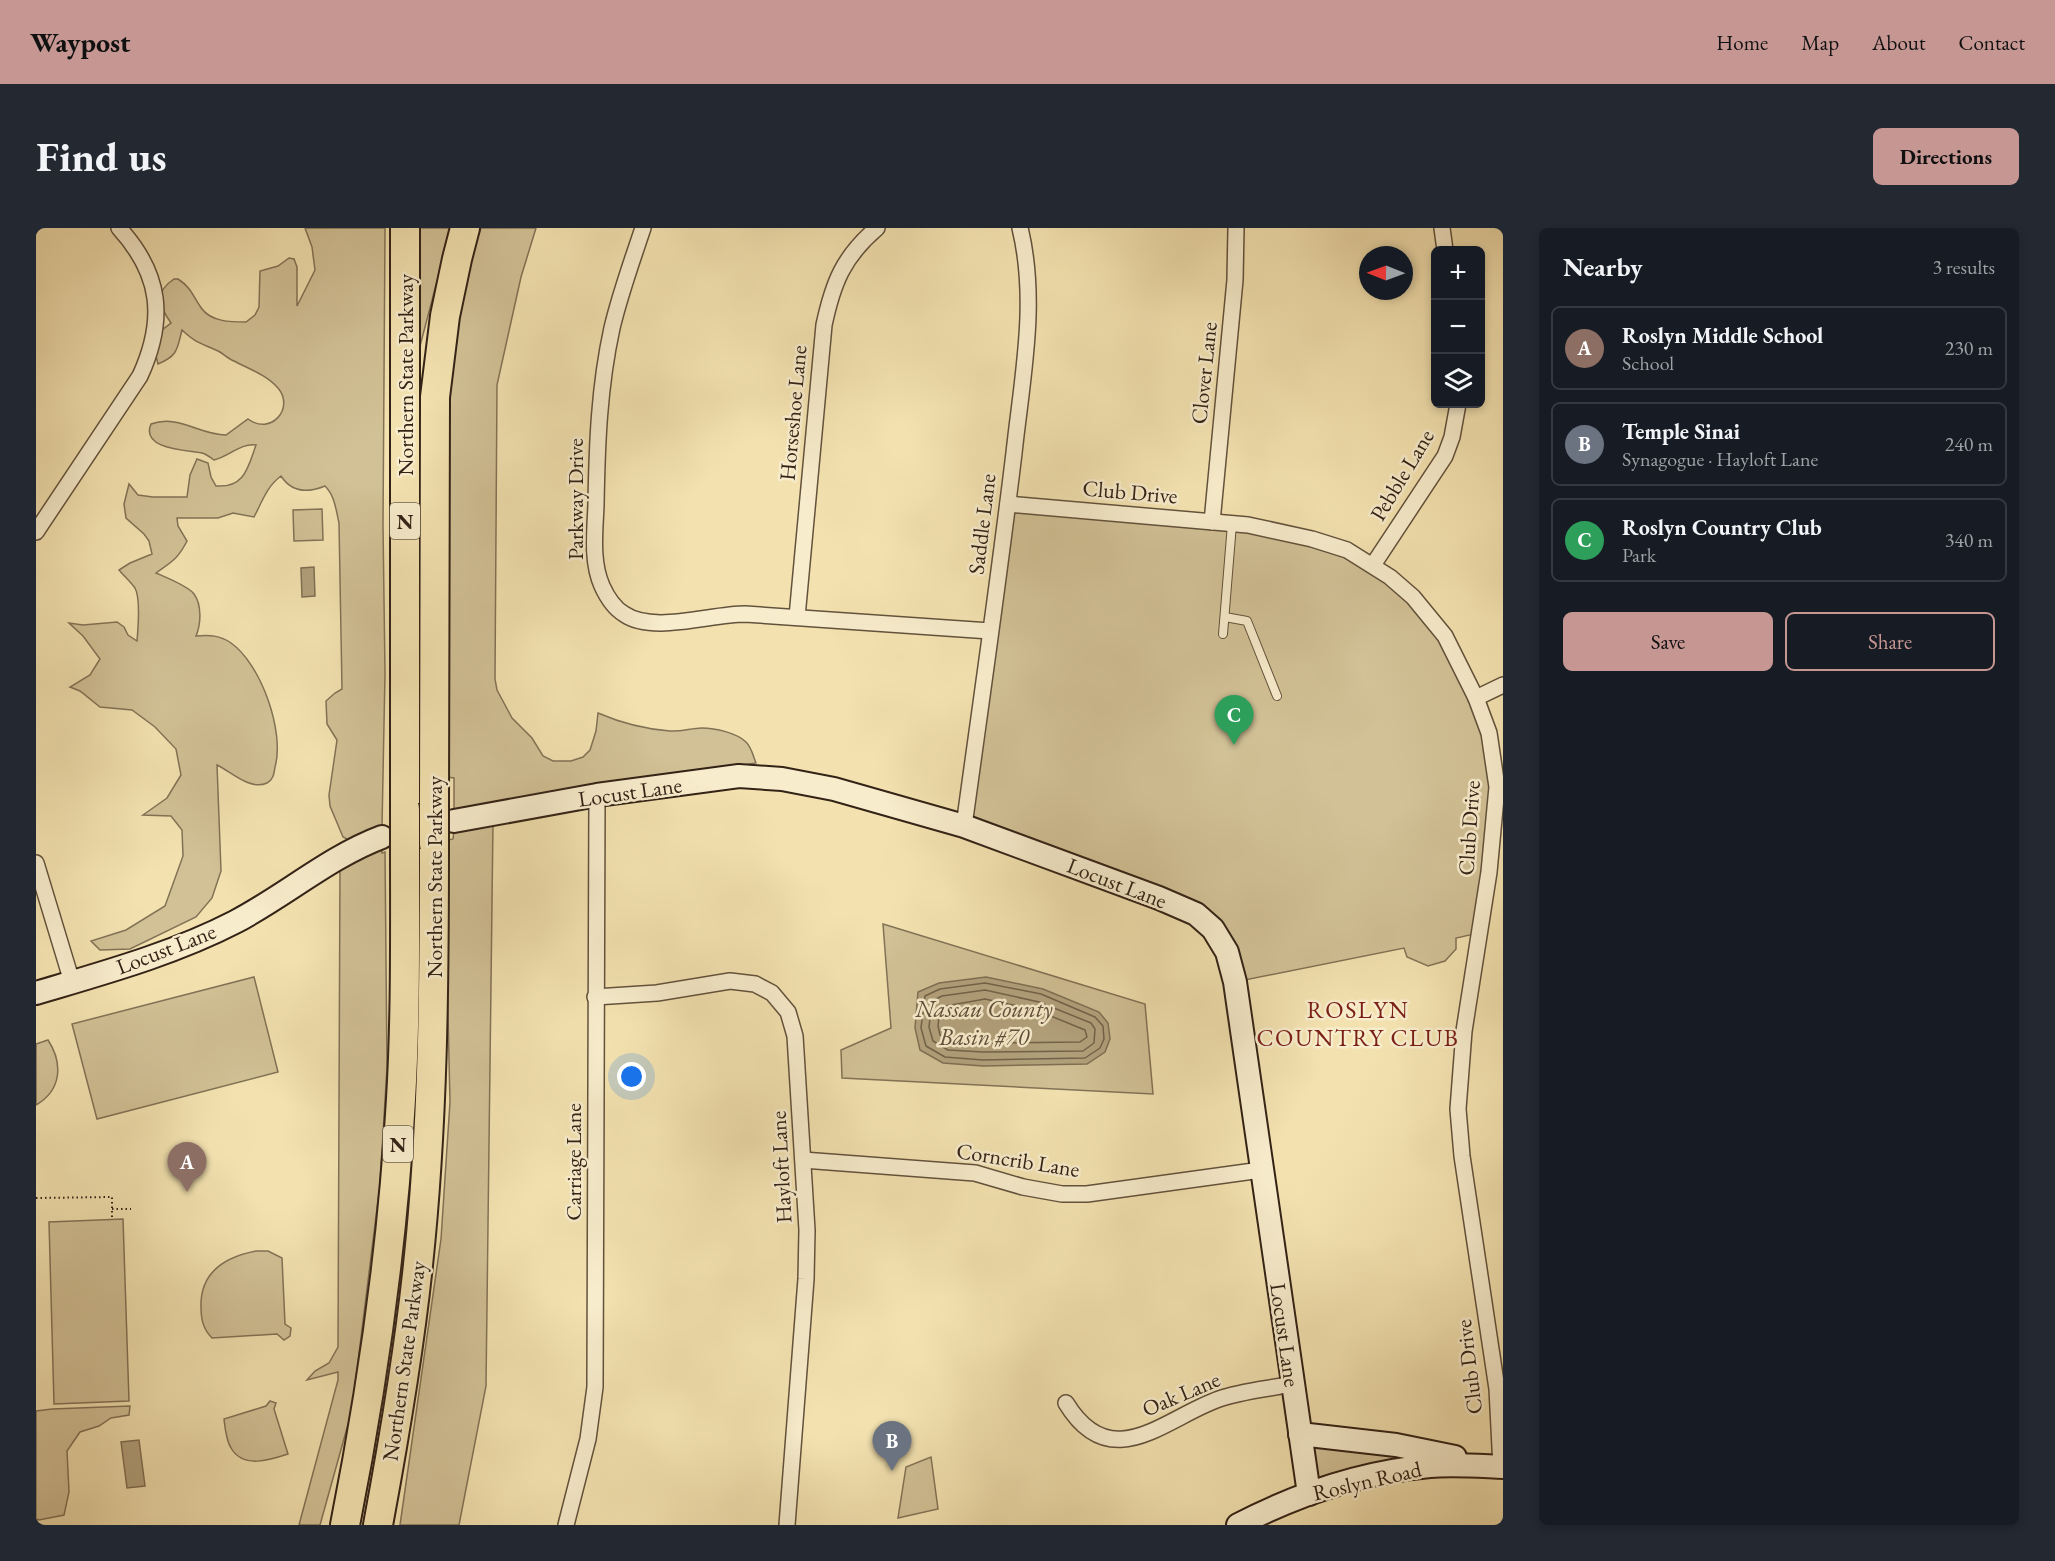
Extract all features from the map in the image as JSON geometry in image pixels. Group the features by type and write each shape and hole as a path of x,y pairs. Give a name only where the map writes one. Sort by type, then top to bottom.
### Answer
{"highway":[{"name":"Northern State Parkway","path":"345,1525 362,1437 386,1273 398,1146 404,999 394,843 405,809 405,228"},
{"name":"Northern State Parkway","path":"378,1525 405,1365 418,1264 430,1109 434,844 444,812 435,398 445,316 465,228"},
{"path":"396,1525 403,1468 405,1365"},
{"path":"330,1525 362,1437"}],"street":[{"path":"36,532 140,376 149,356 156,329 154,292 145,263 134,244 118,228"},
{"name":"Parkway Drive","path":"643,228 624,282 612,328 598,419 595,556 601,585 612,604 634,620 651,624 728,614 990,631"},
{"name":"Horseshoe Lane","path":"797,617 826,314 832,291 850,257 877,228"},
{"name":"Saddle Lane","path":"964,826 1008,504 1029,313 1028,281 1020,228"},
{"name":"Clover Lane","path":"1212,522 1235,280 1236,228"},
{"path":"1442,228 1444,246"},
{"name":"Pebble Lane","path":"1373,565 1445,456 1452,437 1457,408"},
{"name":"Club Drive","path":"1008,504 1232,524 1312,538 1347,550 1390,577 1413,597 1445,636 1476,698 1489,733 1497,787 1496,873 1464,1031 1458,1109 1462,1156 1496,1341 1502,1467"},
{"path":"1476,698 1503,685"},
{"name":"Locust Lane","path":"444,812 739,776 782,779 834,789 964,826 1160,898 1196,914 1213,929 1227,952 1235,982 1309,1494"},
{"name":"Carriage Lane","path":"566,1525 588,1439 595,1387 597,795"},
{"name":"Locust Lane","path":"36,993 143,960 206,936 246,916 346,855 394,843"},
{"path":"36,863 72,982"},
{"name":"Hayloft Lane","path":"595,997 657,993 730,981 755,984 772,993 788,1012 795,1036 807,1230 806,1279 787,1525"},
{"name":"Corncrib Lane","path":"803,1160 975,1173 1062,1194 1087,1194 1261,1170"},
{"name":"Oak Lane","path":"1066,1403 1074,1416 1095,1432 1111,1438 1131,1439 1151,1433 1196,1408 1221,1398 1292,1384"},
{"path":"1300,1434 1396,1445 1502,1467"},
{"name":"Roslyn Road","path":"1238,1525 1276,1506 1342,1482 1402,1469 1432,1466 1502,1467"}],"lane":[{"path":"1223,634 1232,524"},
{"path":"1225,617 1247,621 1277,696"}],"path":[{"path":"36,1198 112,1197 112,1220"},
{"path":"112,1209 131,1209"}],"shaded area":[{"path":"305,228 385,228 383,525 385,673 382,827 349,840 343,837 330,806 329,795 337,740 327,724 326,701 342,689 339,523 333,499 325,486 312,490 301,490 290,486 281,476 268,489 254,517 233,513 218,518 177,518 178,526 187,541 177,556 156,573 182,585 197,598 200,615 196,636 214,636 227,640 242,653 252,666 268,700 277,736 273,776 267,783 254,784 240,779 217,765 221,871 212,898 196,917 130,949 100,950 91,941 126,930 165,906 183,856 182,830 171,816 143,815 167,798 181,775 176,749 155,727 132,710 100,707 80,691 70,687 90,675 100,659 83,636 69,623 83,625 117,622 124,627 128,635 137,641 139,614 137,593 119,570 152,554 149,541 144,534 126,518 124,504 129,484 138,495 187,497 190,475 197,459 208,463 216,486 233,484 244,474 256,445 245,446 214,460 202,453 159,444 152,439 151,424 180,423 207,432 226,435 248,419 265,424 272,422 282,411 284,404 283,396 269,379 196,341 182,330 176,351 158,364 155,352 158,333 171,323 163,311 161,295 167,284 178,279 211,317 246,322 255,315 259,307 260,271 278,266 289,258 294,259 297,267 297,306 315,270 312,247"},
{"path":"419,228 451,228 420,346 418,304"},
{"path":"481,228 536,228 521,277 497,385 495,679 497,690 512,718 532,738 543,756 553,761 571,761 583,757 590,750 596,731 598,713 624,723 651,729 674,731 702,728 726,732 746,742 756,763 454,811 454,778 447,777 443,420 463,279"},
{"name":"ROSLYN COUNTRY CLUB","path":"1010,502 1248,525 1379,568 1445,636 1494,757 1479,933 1456,938 1456,949 1445,961 1428,966 1407,957 1404,948 1235,982 1213,929 964,826"},
{"path":"322,509 323,540 294,541 293,510"},
{"path":"493,823 486,1386 459,1525 400,1525 441,1239 450,1102 444,841 453,839 454,830"},
{"path":"381,847 382,853 385,852 387,1067 380,1184 352,1410 320,1525 299,1525 338,1380 338,1372 307,1380 315,1371 329,1363 338,1347 340,866"},
{"path":"883,924 1145,1004 1153,1094 842,1078 841,1050 891,1028"},
{"path":"254,977 278,1072 97,1119 72,1024"},
{"path":"48,1040 56,1058 57,1076 51,1092 36,1105 36,1044"},
{"path":"123,1219 129,1401 54,1404 49,1222"},
{"path":"256,1251 268,1251 282,1258 285,1324 291,1328 290,1336 284,1340 277,1334 212,1338 201,1316 205,1284 216,1268 225,1262"},
{"path":"270,1401 276,1403 274,1409 288,1454 257,1461 242,1459 229,1445 224,1419 266,1406"},
{"path":"130,1406 129,1415 111,1418 99,1426 80,1432 67,1451 69,1492 64,1515 39,1520 36,1518 36,1411"},
{"path":"1300,1434 1396,1445 1432,1466 1309,1494"},
{"path":"931,1457 938,1509 898,1518 906,1467"}],"water":[{"path":"314,567 315,596 302,597 301,568"},
{"name":"Nassau County Basin #70","path":"986,977 1043,989 1099,1012 1108,1023 1110,1039 1105,1052 1087,1064 983,1066 943,1063 920,1050 915,1028 918,992 939,983"},
{"path":"139,1440 145,1486 127,1488 121,1442"}],"place":[{"name":"Roslyn Country Club","path":"1234,745"},
{"name":"Roslyn Middle School","path":"187,1192"},
{"name":"Temple Sinai","path":"892,1471"}],"district":[{"name":"ROSLYN COUNTRY CLUB","path":"1358,1023"}]}
